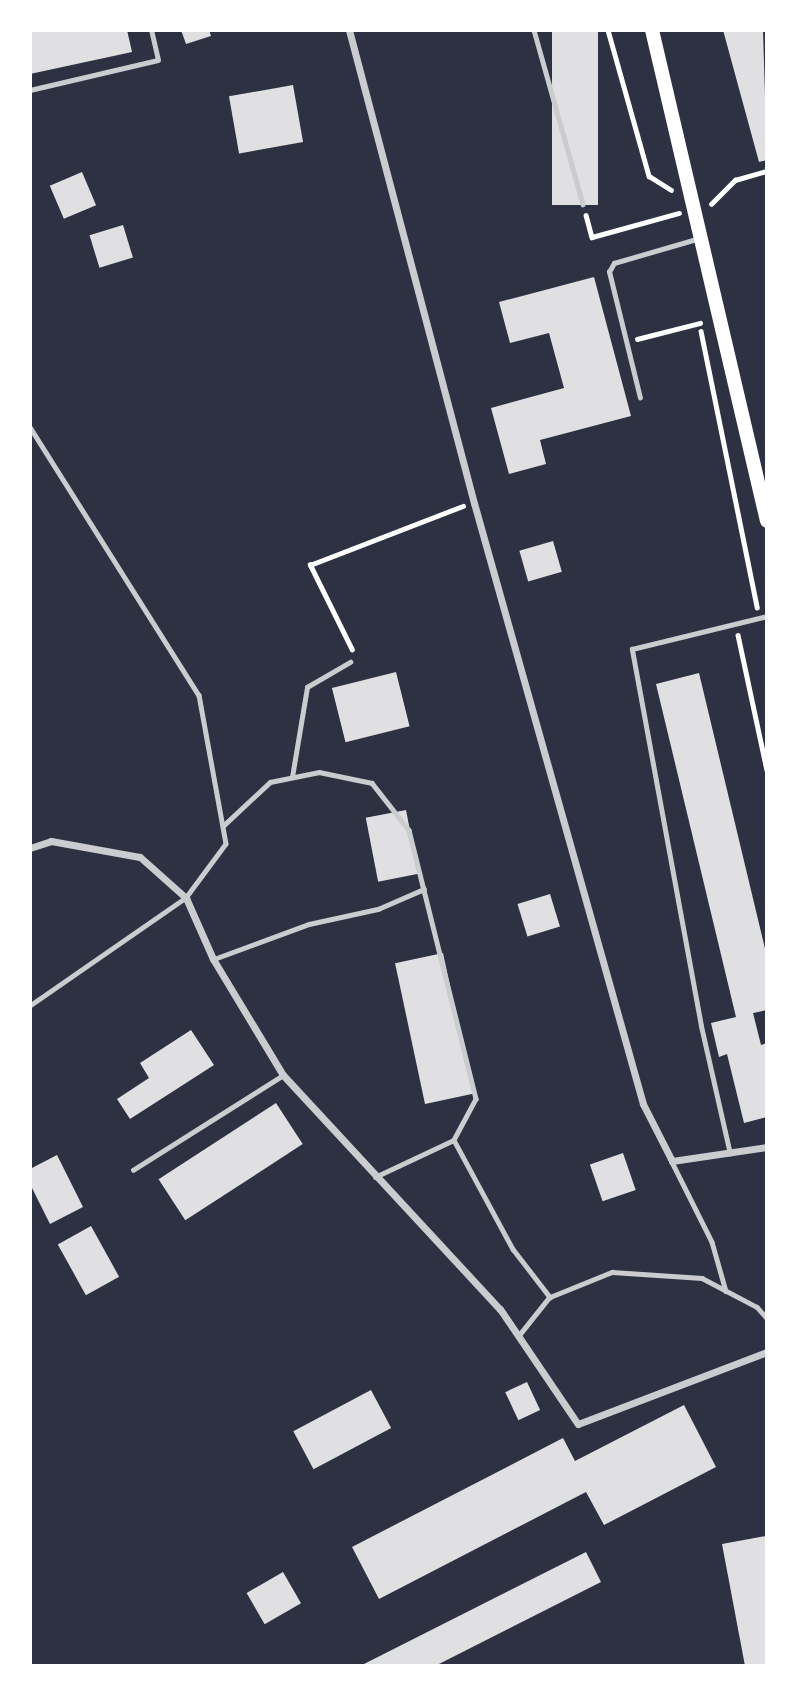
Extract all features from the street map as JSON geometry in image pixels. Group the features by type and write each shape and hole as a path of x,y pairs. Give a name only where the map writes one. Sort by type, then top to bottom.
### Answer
{"main road":[{"path":"652,30 687,211 701,238 767,521"}],"street":[{"path":"349,30 474,503 643,1104 672,1161 730,1155 767,1147"},
{"path":"30,848 51,842 139,857 186,898 213,959 283,1075 374,1177 500,1309 578,1424 767,1352"}],"lane":[{"path":"30,90 158,60 151,30"},
{"path":"534,30 583,204"},
{"path":"640,398 609,272 614,263 701,238"},
{"path":"30,427 199,695 226,844 186,898 30,1006"},
{"path":"730,1155 632,649 767,616"},
{"path":"292,778 307,687 349,663"},
{"path":"223,826 270,782 319,772 372,783 409,830 477,1100 454,1140 374,1177"},
{"path":"213,959 309,923 378,909 424,889"},
{"path":"133,1170 283,1075"},
{"path":"454,1140 513,1249 550,1297"},
{"path":"672,1161 712,1242 726,1291"},
{"path":"519,1336 550,1297 612,1272 702,1278 767,1318"}],"path":[{"path":"608,30 649,176 676,196"},
{"path":"583,204 592,237 716,203 735,180 767,171"},
{"path":"678,204 687,211"},
{"path":"685,242 687,211"},
{"path":"698,310 759,618"},
{"path":"626,342 700,323"},
{"path":"349,663 356,657 310,565 436,513 474,503"},
{"path":"736,624 767,770"}],"building":[{"path":"30,30 127,30 132,52 30,74"},
{"path":"181,30 209,30 211,36 186,44"},
{"path":"552,30 598,30 598,205 552,205"},
{"path":"723,30 763,30 767,160 759,162"},
{"path":"293,85 303,142 239,153 229,96"},
{"path":"82,172 96,205 64,219 50,186"},
{"path":"123,225 133,258 99,268 90,235"},
{"path":"594,277 631,416 540,440 546,464 509,474 491,408 564,388 549,333 510,343 499,302"},
{"path":"553,541 562,572 528,581 519,551"},
{"path":"396,672 410,726 346,742 332,688"},
{"path":"699,673 767,957 767,1010 753,1013 761,1045 767,1043 767,1117 744,1123 727,1054 719,1057 711,1023 736,1017 656,684"},
{"path":"406,810 418,874 378,882 366,818"},
{"path":"550,894 560,927 527,936 517,904"},
{"path":"443,953 473,1094 425,1104 395,963"},
{"path":"191,1030 214,1065 130,1119 117,1099 149,1078 140,1063"},
{"path":"276,1103 303,1144 185,1220 159,1179"},
{"path":"623,1153 636,1190 603,1201 590,1164"},
{"path":"57,1155 83,1207 50,1224 30,1184 30,1169"},
{"path":"91,1226 119,1277 86,1295 58,1244"},
{"path":"527,1382 540,1410 518,1420 505,1392"},
{"path":"371,1390 391,1428 313,1469 293,1431"},
{"path":"684,1405 716,1467 604,1525 586,1492 379,1599 352,1547 563,1438 575,1461"},
{"path":"766,1536 767,1664 745,1666 722,1544"},
{"path":"586,1552 601,1582 435,1666 360,1666"},
{"path":"283,1572 301,1603 265,1624 247,1593"}]}
